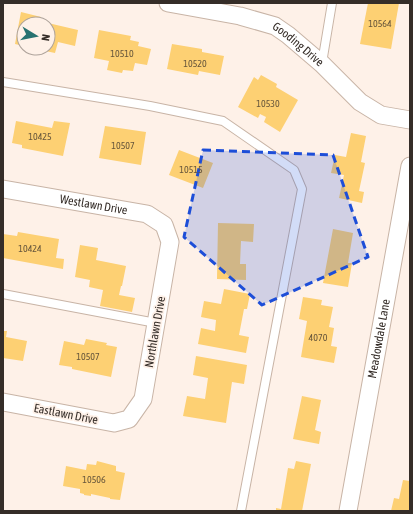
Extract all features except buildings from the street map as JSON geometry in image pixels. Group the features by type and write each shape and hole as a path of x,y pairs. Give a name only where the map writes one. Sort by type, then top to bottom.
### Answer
{"street":[{"name":"Gooding Drive","path":"168,3 240,16 275,26 322,64 360,102 381,115 410,120"},
{"name":"Meadowdale Lane","path":"348,511 410,166"},
{"name":"Westlawn Drive","path":"3,189 147,214 164,225 170,242"},
{"name":"Northlawn Drive","path":"129,419 143,400 170,242"},
{"name":"Eastlawn Drive","path":"3,402 114,423 129,419"}],"lane":[{"path":"322,64 332,3"},
{"path":"3,82 150,106 223,121 294,170 302,188 241,511"},
{"path":"3,294 156,323"}],"highlighted area":[{"path":"203,150 333,155 368,257 262,305 184,237"}]}
